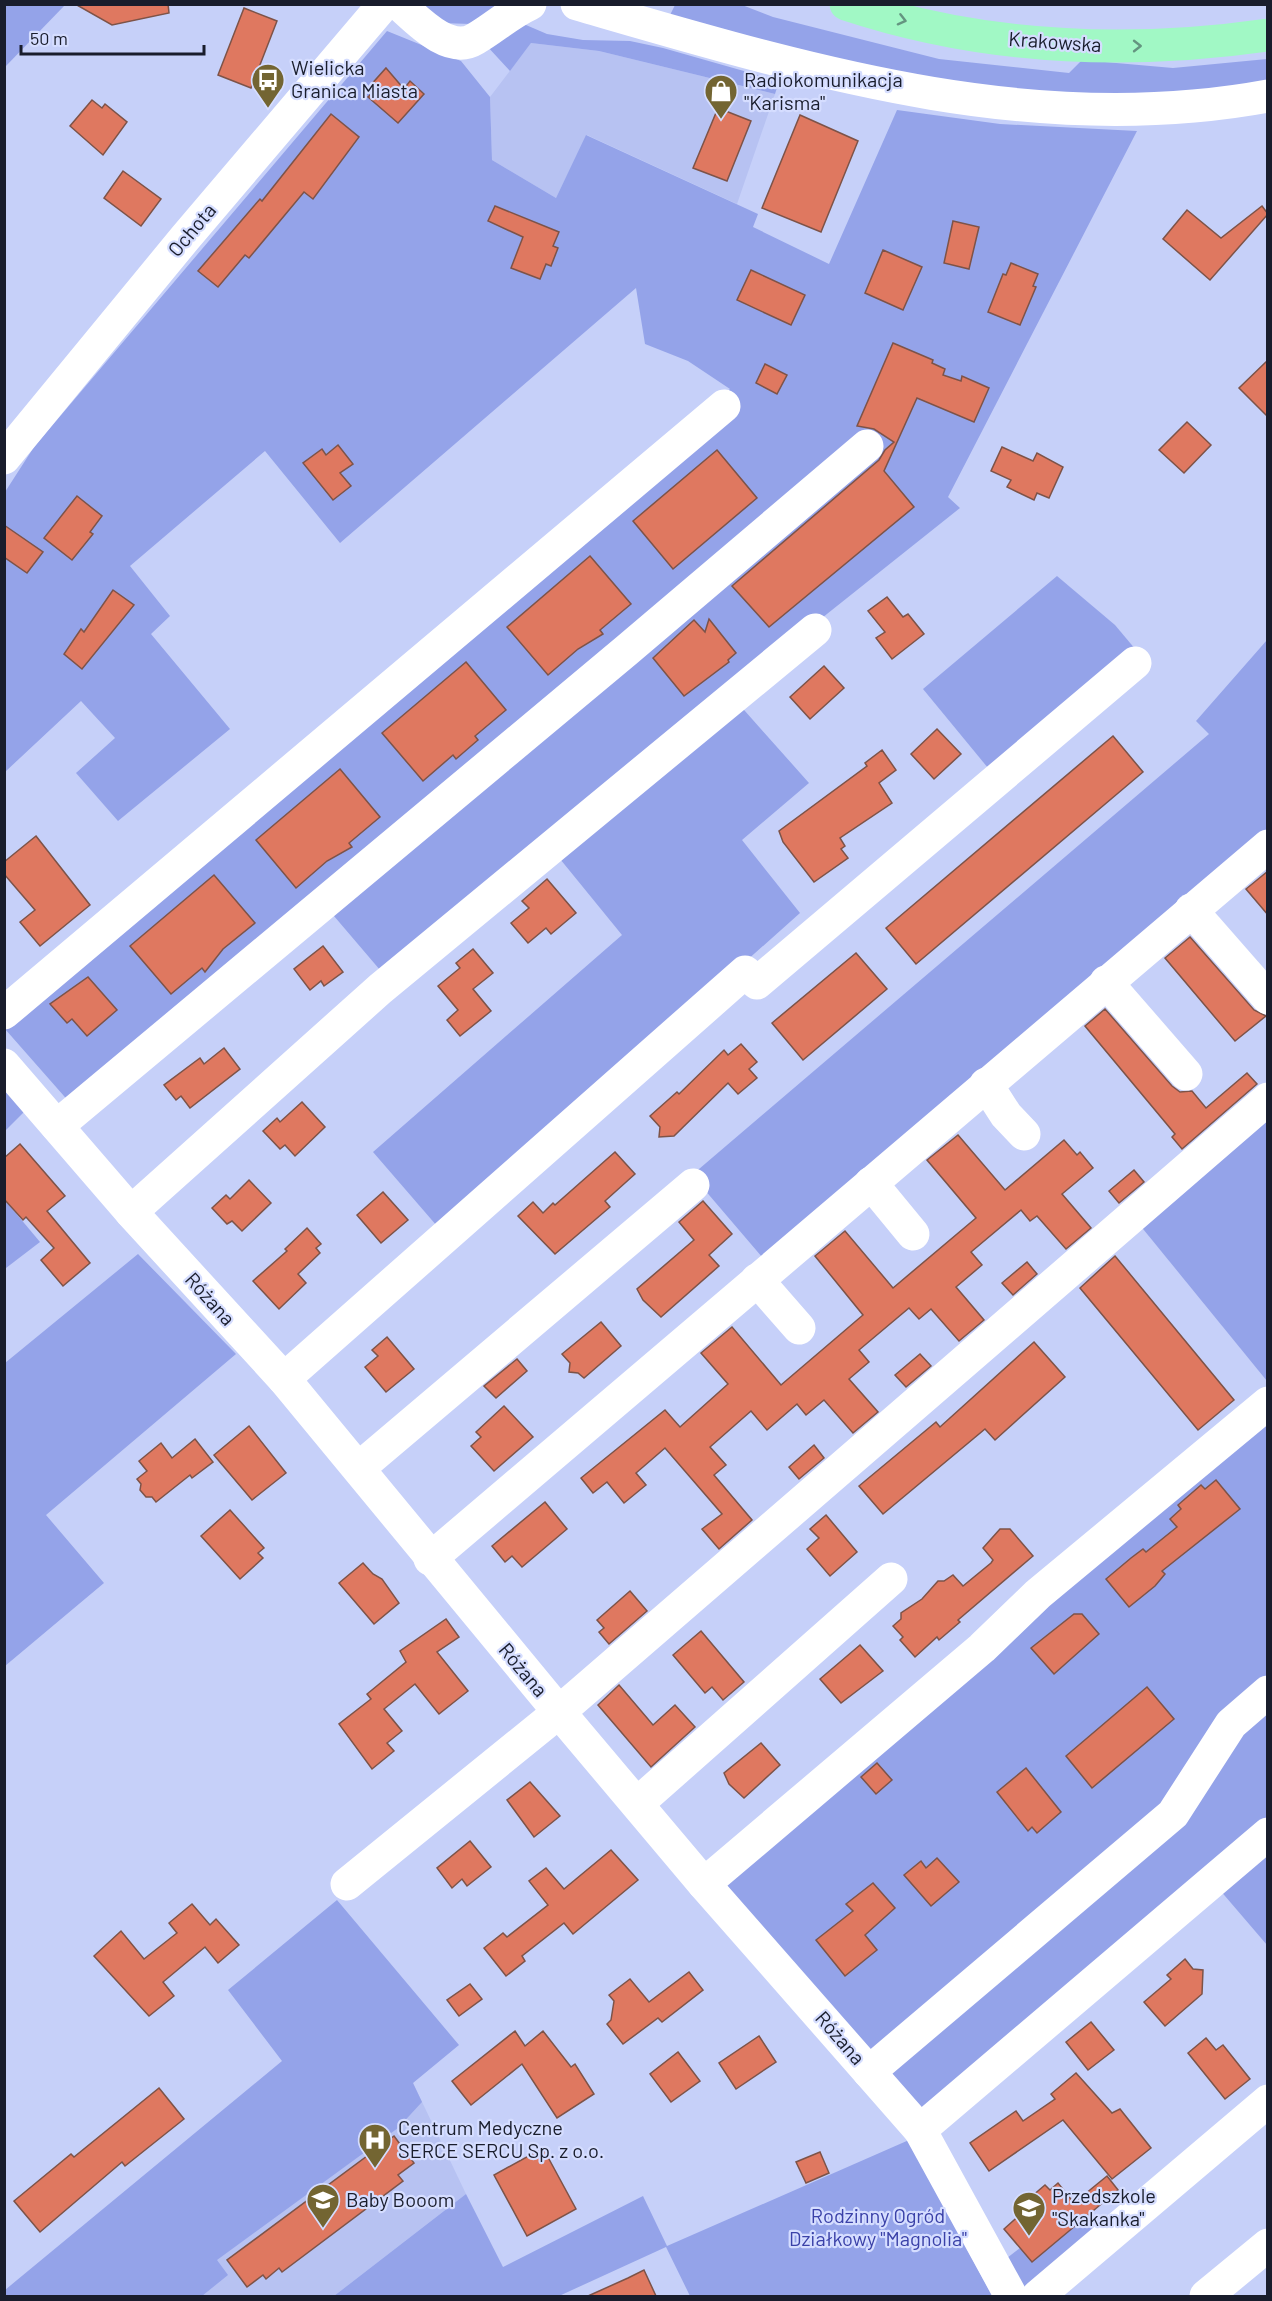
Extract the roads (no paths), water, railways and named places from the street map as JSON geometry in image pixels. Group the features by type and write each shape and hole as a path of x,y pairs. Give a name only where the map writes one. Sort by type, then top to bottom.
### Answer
{"main road":[{"name":"Krakowska","path":"846,4 933,27 1052,45 1166,46 1268,35"}],"street":[{"name":"Ochota","path":"4,458 185,238 384,4"},
{"path":"399,4 431,31 457,43 472,41 518,9 530,4"},
{"path":"577,4 871,84 948,98 1105,110 1146,109 1268,96"},
{"path":"4,1013 724,406"},
{"path":"57,1125 627,650 867,446"},
{"path":"131,1212 380,989 815,630"},
{"path":"284,1379 745,972 757,983 1135,663"},
{"path":"430,1559 1268,846"},
{"path":"1191,910 1268,998"},
{"path":"1106,982 1186,1074"},
{"name":"Różana","path":"4,1065 131,1212 284,1379 558,1712 638,1803 704,1884 920,2130 1011,2296"},
{"path":"986,1084 1006,1114 1024,1134"},
{"path":"347,1884 558,1712 1268,1099"},
{"path":"871,1183 913,1234"},
{"path":"359,1468 693,1185"},
{"path":"757,1280 798,1328"},
{"path":"704,1884 982,1648 1038,1594 1268,1403"},
{"path":"638,1803 891,1579"},
{"path":"869,2072 1173,1814 1231,1724 1268,1692"},
{"path":"920,2130 1268,1834"},
{"path":"1038,2296 1268,2101"},
{"path":"1206,2296 1268,2245"}],"place":[{"name":"Wielicka Granica Miasta","path":"268,109"},
{"name":"Radiokomunikacja \"Karisma\"","path":"721,120"},
{"name":"Centrum Medyczne SERCE SERCU Sp. z o.o.","path":"375,2169"},
{"name":"Baby Booom","path":"323,2229"},
{"name":"Przedszkole \"Skakanka\"","path":"1029,2237"}],"park label":[{"name":"Rodzinny Ogród Działkowy \"Magnolia\"","path":"878,2228"}]}
